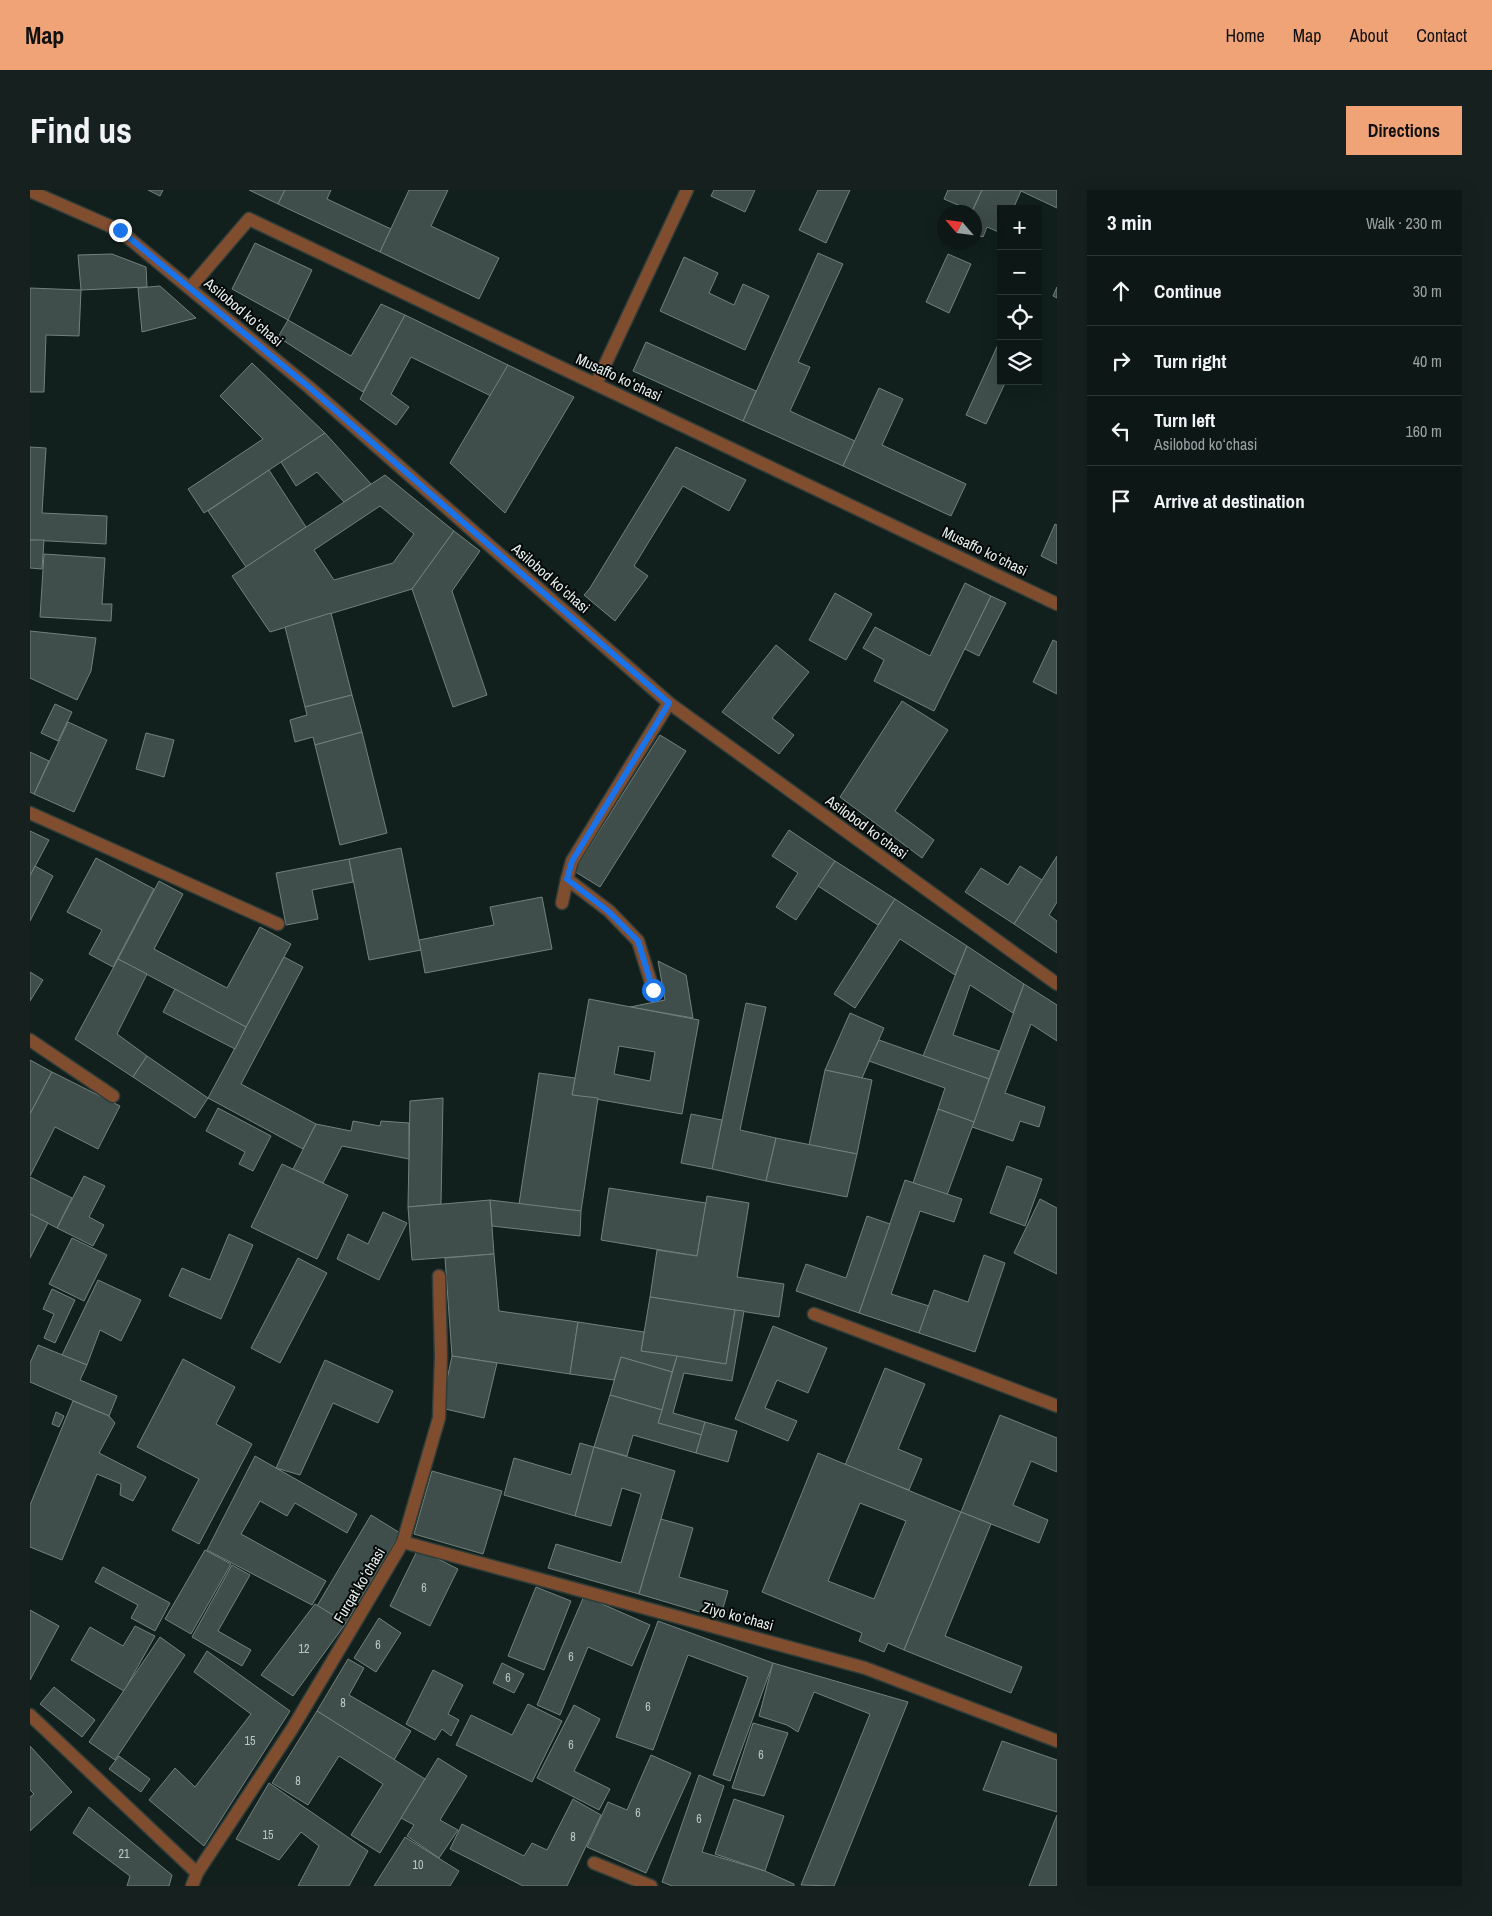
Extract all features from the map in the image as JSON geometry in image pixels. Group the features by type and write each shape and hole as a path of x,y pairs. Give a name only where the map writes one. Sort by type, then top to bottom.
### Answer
{"street":[{"path":"596,384 687,190"},
{"name":"Asilobod koʻchasi","path":"30,191 120,230 310,388 669,703 1057,984"},
{"name":"Musaffo koʻchasi","path":"190,288 249,219 1057,604"},
{"path":"562,903 572,861 669,703"},
{"path":"30,813 278,924"},
{"path":"567,879 608,911 638,941 653,990"},
{"path":"30,1040 113,1096"},
{"name":"Furqat koʻchasi","path":"192,1886 198,1873 292,1729 404,1542 439,1418 441,1356 439,1276"},
{"path":"814,1314 1057,1406"},
{"name":"Ziyo koʻchasi","path":"404,1542 865,1668 1057,1740"},
{"path":"30,1715 198,1873"},
{"path":"594,1863 651,1886"}],"building":[{"path":"148,190 163,190 160,196"},
{"path":"249,190 285,190 278,204"},
{"path":"285,190 331,190 327,199 391,229 380,252 278,204"},
{"path":"409,190 448,190 431,226 499,258 479,299 380,252"},
{"path":"714,190 755,190 745,212 711,196"},
{"path":"818,190 850,190 826,243 799,230"},
{"path":"948,190 982,190 975,205 958,205 944,199"},
{"path":"982,190 1057,190 1057,208 1021,191 1015,205 997,205 997,231 987,227 983,237 982,205 975,205"},
{"path":"255,243 312,270 288,320 232,289"},
{"path":"818,253 843,264 798,362 810,367 790,411 855,441 843,466 743,421"},
{"path":"112,254 146,267 147,287 81,290 78,255"},
{"path":"948,254 971,264 949,313 926,302"},
{"path":"684,257 718,273 709,293 734,305 743,284 769,296 745,350 660,311"},
{"path":"160,286 196,318 142,332 138,288"},
{"path":"1057,287 1057,298 1053,296"},
{"path":"30,288 81,290 79,336 46,335 44,392 30,392"},
{"path":"381,304 405,315 363,392 278,337 288,320 351,356"},
{"path":"405,315 508,365 491,396 411,357 391,394 409,407 396,425 360,399"},
{"path":"646,342 756,391 743,421 633,371"},
{"path":"997,347 997,385 1004,385 986,424 966,415"},
{"path":"252,363 325,433 204,513 188,489 263,439 220,396"},
{"path":"508,365 574,397 505,513 450,463"},
{"path":"879,388 903,399 882,445 966,484 951,516 843,466"},
{"path":"325,433 371,484 344,502 317,472 296,486 281,462"},
{"path":"30,447 46,448 42,513 107,516 106,544 30,540"},
{"path":"676,447 746,480 729,511 683,486 634,566 648,576 615,621 584,595"},
{"path":"269,470 306,527 246,567 208,511"},
{"path":"385,475 454,531 412,589 270,632 232,576","holes":["380,506 414,534 393,563 334,580 314,550"]},
{"path":"1055,524 1057,525 1057,564 1041,556"},
{"path":"454,531 480,551 452,591 487,695 453,707 412,589"},
{"path":"30,540 44,540 42,569 30,568"},
{"path":"44,554 105,558 102,604 112,604 111,621 40,617"},
{"path":"965,583 991,596 934,711 874,681 884,660 863,648 875,627 930,656"},
{"path":"835,593 872,614 846,660 809,640"},
{"path":"991,596 1006,603 979,656 965,649"},
{"path":"331,613 352,695 305,707 285,627"},
{"path":"30,631 96,638 91,671 77,700 30,678"},
{"path":"1053,640 1057,642 1057,694 1033,682"},
{"path":"776,645 809,672 772,718 794,735 779,754 722,712"},
{"path":"352,695 362,732 315,745 313,737 295,742 290,720 307,715 305,707"},
{"path":"902,701 948,730 895,811 934,840 922,858 840,797"},
{"path":"55,704 72,712 58,741 41,733"},
{"path":"68,722 107,740 74,812 34,794"},
{"path":"362,732 387,833 340,845 315,745"},
{"path":"146,733 174,740 164,777 136,769"},
{"path":"660,735 686,751 600,887 574,871"},
{"path":"30,752 49,761 34,794 30,792"},
{"path":"789,830 835,861 796,920 776,907 798,873 772,856"},
{"path":"30,831 49,840 30,876"},
{"path":"401,848 421,950 369,960 349,859"},
{"path":"1057,856 1057,902 1049,915 1057,921 1057,953 1014,924"},
{"path":"96,858 154,889 113,967 89,954 102,930 67,912"},
{"path":"349,859 353,882 312,890 318,919 286,925 276,873"},
{"path":"835,861 895,899 878,925 818,886"},
{"path":"35,866 53,876 30,921 30,876"},
{"path":"1020,866 1042,880 1014,924 965,892 981,868 1008,885"},
{"path":"159,881 183,894 154,949 227,988 260,927 291,944 246,1027 118,959"},
{"path":"542,897 552,949 425,973 419,940 494,925 490,907"},
{"path":"895,899 967,946 955,975 900,939 855,1008 834,994"},
{"path":"967,946 1024,984 1013,1013 970,985 953,1035 999,1051 989,1079 923,1056"},
{"path":"284,957 303,967 241,1084 316,1124 303,1149 208,1098"},
{"path":"118,959 147,974 117,1034 147,1056 133,1077 75,1039"},
{"path":"658,961 686,975 693,1018 630,1007 665,1000"},
{"path":"30,972 43,980 30,1001"},
{"path":"1024,984 1057,1005 1057,1041 1031,1024 1005,1093 1045,1107 1039,1127 1020,1121 1013,1141 972,1127"},
{"path":"175,989 246,1027 235,1049 163,1012"},
{"path":"589,999 699,1020 682,1114 572,1095","holes":["619,1046 655,1052 650,1081 614,1074"]},
{"path":"746,1003 766,1007 740,1130 776,1138 766,1181 712,1169"},
{"path":"850,1013 884,1028 862,1078 825,1070"},
{"path":"879,1040 989,1079 974,1122 938,1109 945,1088 869,1061"},
{"path":"147,1056 208,1098 195,1118 133,1077"},
{"path":"30,1060 52,1072 30,1114"},
{"path":"825,1070 872,1080 857,1154 809,1145"},
{"path":"52,1072 120,1106 98,1149 55,1127 30,1176 30,1114"},
{"path":"539,1073 575,1078 572,1095 598,1098 581,1211 519,1204"},
{"path":"443,1098 441,1204 408,1207 410,1101"},
{"path":"218,1108 271,1136 253,1171 239,1164 245,1152 206,1131"},
{"path":"938,1109 974,1122 947,1195 913,1183"},
{"path":"691,1114 722,1120 712,1169 681,1163"},
{"path":"353,1121 380,1126 381,1121 409,1123 409,1159 342,1146 323,1183 293,1169 316,1124 351,1131"},
{"path":"776,1138 857,1154 847,1197 766,1181"},
{"path":"282,1164 348,1195 317,1259 251,1227"},
{"path":"1007,1166 1042,1179 1025,1226 990,1213"},
{"path":"84,1176 105,1186 89,1217 104,1225 93,1246 57,1228"},
{"path":"30,1177 72,1198 57,1228 30,1214"},
{"path":"905,1180 962,1199 954,1222 920,1211 891,1294 929,1306 919,1333 859,1313"},
{"path":"609,1188 706,1203 697,1256 601,1240"},
{"path":"707,1196 749,1203 737,1277 784,1284 779,1317 650,1297 657,1250 697,1256"},
{"path":"1040,1199 1057,1208 1057,1274 1014,1253"},
{"path":"490,1200 581,1211 580,1236 492,1226"},
{"path":"490,1200 494,1254 412,1260 408,1207"},
{"path":"383,1212 407,1223 379,1280 337,1259 348,1234 368,1244"},
{"path":"30,1214 48,1223 30,1258"},
{"path":"867,1216 890,1224 859,1313 796,1291 806,1264 846,1278"},
{"path":"229,1234 253,1245 221,1319 169,1296 182,1268 210,1280"},
{"path":"72,1238 107,1255 84,1301 49,1284"},
{"path":"494,1254 499,1311 578,1322 570,1374 452,1356 445,1258"},
{"path":"984,1255 1005,1263 975,1352 919,1333 934,1290 968,1302"},
{"path":"298,1258 327,1273 280,1363 251,1348"},
{"path":"98,1280 141,1300 121,1341 100,1330 87,1365 62,1355"},
{"path":"52,1289 75,1300 55,1343 44,1338 54,1314 43,1309"},
{"path":"650,1297 735,1310 726,1364 641,1351"},
{"path":"735,1310 744,1311 732,1381 684,1373 673,1413 705,1422 702,1435 658,1423 677,1356 726,1364"},
{"path":"578,1322 644,1332 641,1351 677,1356 672,1372 621,1357 614,1380 570,1374"},
{"path":"773,1326 827,1348 808,1393 777,1380 765,1408 797,1421 788,1441 735,1419"},
{"path":"38,1345 87,1365 80,1380 117,1396 109,1416 30,1382 30,1363"},
{"path":"452,1356 497,1363 484,1418 441,1408"},
{"path":"621,1357 672,1372 662,1410 610,1395"},
{"path":"183,1359 235,1387 216,1424 252,1444 199,1544 172,1530 199,1479 137,1447"},
{"path":"325,1360 393,1391 378,1423 333,1403 300,1475 276,1468"},
{"path":"885,1368 925,1384 898,1449 922,1459 909,1490 845,1465"},
{"path":"610,1395 662,1410 658,1423 702,1435 696,1453 633,1435 627,1456 594,1447"},
{"path":"73,1401 109,1416 115,1423 99,1453 146,1477 133,1501 120,1495 121,1484 97,1474 62,1560 30,1547 30,1505"},
{"path":"56,1412 64,1416 59,1427 52,1424"},
{"path":"1000,1415 1057,1438 1057,1472 1031,1461 1013,1505 1048,1520 1039,1543 961,1512"},
{"path":"705,1422 737,1431 728,1462 696,1453"},
{"path":"580,1443 594,1447 575,1516 504,1495 514,1458 571,1475"},
{"path":"594,1447 675,1471 639,1594 548,1568 556,1544 621,1563 641,1494 622,1488 611,1526 575,1516"},
{"path":"818,1453 961,1512 904,1650 888,1643 884,1652 859,1641 862,1633 762,1592","holes":["860,1503 906,1521 874,1599 828,1581"]},
{"path":"255,1456 357,1514 347,1533 295,1503 287,1516 260,1501 241,1534 326,1581 312,1605 207,1550"},
{"path":"432,1471 502,1491 483,1554 414,1534"},
{"path":"961,1512 991,1524 945,1636 1022,1667 1011,1693 904,1650"},
{"path":"371,1515 400,1533 346,1623 317,1606"},
{"path":"661,1519 693,1528 679,1577 728,1591 720,1618 639,1594"},
{"path":"418,1549 458,1569 430,1626 390,1606"},
{"path":"205,1550 231,1564 191,1634 165,1619"},
{"path":"232,1565 250,1575 218,1631 251,1650 242,1666 192,1637"},
{"path":"103,1567 170,1603 155,1631 131,1618 138,1605 95,1582"},
{"path":"536,1587 571,1601 544,1670 508,1656"},
{"path":"584,1596 650,1625 632,1666 588,1647 560,1715 537,1705"},
{"path":"315,1604 346,1623 293,1696 261,1675"},
{"path":"30,1610 59,1626 30,1680"},
{"path":"379,1618 401,1633 376,1672 354,1658"},
{"path":"658,1621 773,1663 730,1781 713,1775 748,1677 688,1655 653,1750 616,1737"},
{"path":"135,1626 155,1636 124,1691 71,1660 90,1627 123,1646"},
{"path":"160,1637 185,1655 115,1760 89,1742"},
{"path":"207,1651 290,1711 204,1846 149,1800 175,1768 195,1787 251,1714 194,1672"},
{"path":"348,1659 364,1668 349,1695 411,1731 394,1760 317,1711"},
{"path":"502,1663 524,1674 514,1693 493,1683"},
{"path":"773,1663 908,1702 834,1886 801,1885 870,1714 814,1692 798,1732 787,1725 759,1716"},
{"path":"433,1670 463,1685 448,1714 459,1720 451,1736 442,1729 435,1740 406,1724"},
{"path":"54,1687 95,1720 82,1737 40,1704"},
{"path":"528,1704 562,1721 532,1782 456,1745 471,1715 512,1735"},
{"path":"574,1705 600,1719 574,1771 610,1789 599,1810 537,1778"},
{"path":"317,1711 425,1779 380,1853 351,1835 383,1784 339,1756 308,1805 272,1783"},
{"path":"753,1723 788,1733 764,1796 732,1788"},
{"path":"1002,1741 1057,1760 1057,1812 983,1790"},
{"path":"30,1746 72,1792 30,1831 30,1797 34,1794 30,1790"},
{"path":"651,1755 691,1773 646,1873 587,1847 608,1802 627,1810"},
{"path":"119,1756 150,1779 141,1792 109,1769"},
{"path":"438,1758 467,1776 440,1820 458,1830 439,1858 407,1836 414,1825 401,1818"},
{"path":"699,1775 724,1786 702,1852 765,1871 794,1884 794,1886 672,1886 662,1882"},
{"path":"269,1783 368,1851 349,1886 298,1886 319,1846 301,1832 279,1860 236,1839"},
{"path":"573,1799 601,1815 567,1886 523,1886 450,1849 462,1824 524,1856 532,1843 547,1850"},
{"path":"734,1799 784,1816 765,1871 715,1854"},
{"path":"89,1807 172,1875 169,1886 127,1886 130,1876 73,1833"},
{"path":"1057,1815 1057,1886 1029,1886"},
{"path":"405,1837 459,1871 450,1886 374,1886"}],"route":[{"path":"120,230 310,388 669,703 572,861 567,879 608,911 638,941 653,990"}]}
